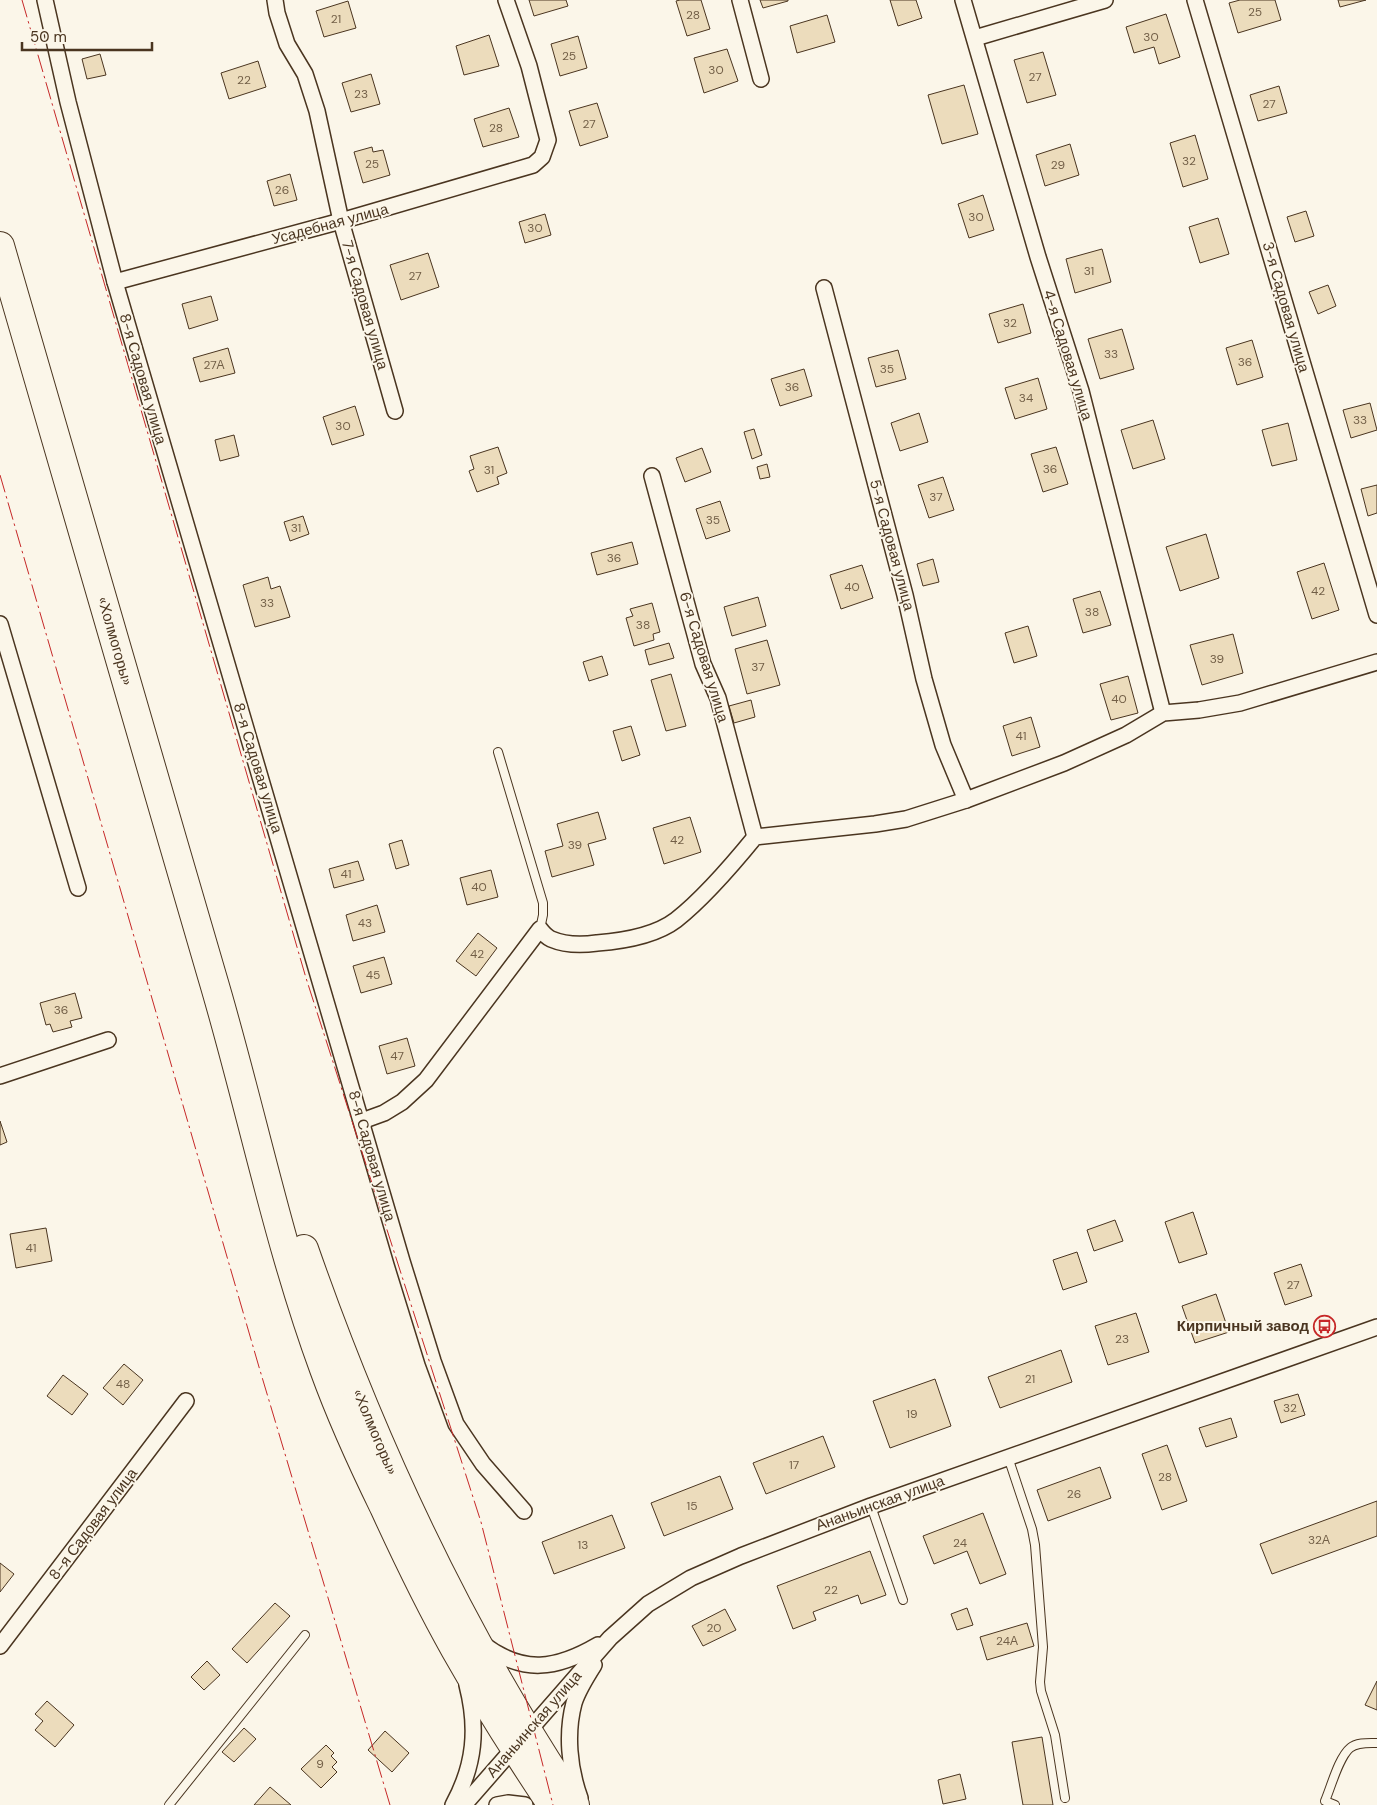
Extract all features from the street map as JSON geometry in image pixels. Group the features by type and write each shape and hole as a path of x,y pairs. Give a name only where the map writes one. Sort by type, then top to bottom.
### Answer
{"highway":[{"name":"«Холмогоры»","path":"0,246 230,1035 320,1295 341,1350 464,1642 521,1739 552,1805"},
{"name":"«Холмогоры»","path":"521,1739 575,1805"}],"street":[{"name":"8-я Садовая улица","path":"46,0 68,102 115,282 402,1261 447,1402 456,1424 483,1464 524,1511"},
{"name":"7-я Садовая улица","path":"275,0 279,21 287,44 305,74 311,92 341,221 395,411"},
{"name":"Усадебная улица","path":"115,282 341,221 533,165 542,157 548,140 529,66 506,0"},
{"path":"740,0 761,79"},
{"name":"4-я Садовая улица","path":"964,0 1038,258 1081,391 1163,714"},
{"path":"976,38 1106,0"},
{"name":"3-я Садовая улица","path":"1195,0 1377,615"},
{"name":"5-я Садовая улица","path":"824,288 905,595 924,679 943,745 966,800"},
{"name":"6-я Садовая улица","path":"652,476 703,664 718,698 755,837"},
{"path":"0,624 78,888"},
{"path":"362,1121 384,1113 402,1102 426,1080 540,930 550,939 568,943 591,944 620,941 653,932 675,920 686,910 728,869 755,837 906,819 966,800 1064,763 1126,735 1163,714 1240,703 1377,662"},
{"path":"0,1076 108,1040"},
{"name":"Ананьинская улица","path":"464,1805 610,1638 648,1604 691,1578 734,1559 871,1506 1377,1327"},
{"name":"8-я Садовая улица","path":"0,1646 186,1401"},
{"path":"453,1805 468,1774 473,1747 474,1730 464,1642 486,1647 510,1660 540,1666 567,1661 610,1638"},
{"path":"583,1805 571,1759 570,1729 575,1701 610,1638"},
{"path":"497,1805 508,1803 525,1805"}],"lane":[{"path":"498,752 543,903 540,930"},
{"path":"1008,1457 1032,1529 1035,1545 1043,1647 1041,1691 1056,1735 1065,1798"},
{"path":"871,1506 903,1600"},
{"path":"169,1805 305,1635"},
{"path":"1335,1805 1326,1801 1344,1756 1351,1747 1363,1743 1377,1743"}],"building":[{"path":"529,0 566,0 568,6 534,16"},
{"path":"701,0 710,29 687,36 676,1"},
{"path":"760,0 788,0 788,1 763,8"},
{"path":"890,0 916,0 922,18 898,26"},
{"path":"1240,0 1275,0 1281,20 1238,33 1229,3"},
{"path":"1338,0 1366,0 1340,7"},
{"path":"348,1 356,28 324,37 316,11"},
{"path":"1166,14 1180,57 1159,64 1154,47 1134,53 1126,27"},
{"path":"827,15 835,42 797,53 790,26"},
{"path":"489,35 499,66 464,75 456,46"},
{"path":"578,36 587,68 560,76 551,44"},
{"path":"727,49 738,81 704,93 694,58"},
{"path":"1043,52 1056,95 1027,103 1014,60"},
{"path":"100,54 106,75 87,79 82,59"},
{"path":"258,61 266,87 229,99 221,73"},
{"path":"371,74 380,104 351,112 342,83"},
{"path":"964,85 978,134 942,144 928,95"},
{"path":"1279,86 1287,113 1258,121 1250,95"},
{"path":"597,103 608,137 580,146 569,111"},
{"path":"509,108 519,137 483,147 474,119"},
{"path":"1195,135 1208,179 1183,187 1170,143"},
{"path":"1070,144 1079,175 1045,186 1036,155"},
{"path":"372,147 373,152 383,150 390,175 363,183 354,152"},
{"path":"290,174 297,200 274,206 267,181"},
{"path":"983,195 994,230 969,238 958,204"},
{"path":"1306,211 1314,236 1295,242 1287,217"},
{"path":"545,214 551,235 525,243 519,222"},
{"path":"1218,218 1229,254 1200,263 1189,227"},
{"path":"1102,249 1111,282 1075,293 1066,259"},
{"path":"428,253 439,287 401,300 390,265"},
{"path":"1328,285 1336,306 1318,314 1309,292"},
{"path":"211,296 218,320 189,329 182,304"},
{"path":"1023,304 1031,333 998,343 989,314"},
{"path":"1122,329 1134,369 1100,379 1088,339"},
{"path":"1252,340 1263,377 1237,385 1226,348"},
{"path":"228,348 235,373 200,382 193,358"},
{"path":"898,350 906,379 876,387 868,358"},
{"path":"804,369 812,396 780,406 771,379"},
{"path":"1038,378 1047,409 1015,419 1005,388"},
{"path":"1370,403 1377,430 1351,438 1343,410"},
{"path":"355,406 364,435 332,445 323,417"},
{"path":"919,413 928,442 900,451 891,423"},
{"path":"1153,420 1165,459 1133,469 1121,430"},
{"path":"1288,423 1297,460 1272,466 1262,430"},
{"path":"754,429 762,455 752,459 744,432"},
{"path":"234,435 239,456 220,461 215,440"},
{"path":"498,447 507,473 497,477 499,484 477,492 469,471 474,469 470,456"},
{"path":"1056,447 1068,484 1043,492 1031,454"},
{"path":"702,448 711,472 685,482 676,458"},
{"path":"767,464 770,477 760,479 757,467"},
{"path":"943,477 954,510 929,518 918,485"},
{"path":"1377,485 1377,513 1368,516 1361,489"},
{"path":"720,501 730,531 706,539 696,509"},
{"path":"303,516 309,534 290,541 284,522"},
{"path":"1206,534 1219,578 1180,591 1166,547"},
{"path":"632,542 638,564 597,575 591,553"},
{"path":"933,559 939,582 923,586 917,564"},
{"path":"1324,563 1339,610 1312,619 1297,572"},
{"path":"862,565 873,598 841,609 830,575"},
{"path":"268,577 271,589 280,586 290,617 255,627 243,585"},
{"path":"1100,591 1111,625 1083,633 1073,599"},
{"path":"758,597 766,626 732,636 724,607"},
{"path":"652,603 660,632 653,634 654,640 634,646 626,618 633,616 630,609"},
{"path":"1028,626 1037,656 1014,663 1005,633"},
{"path":"1233,634 1243,673 1202,685 1190,645"},
{"path":"767,640 780,685 747,694 735,649"},
{"path":"669,643 674,658 649,665 645,650"},
{"path":"602,656 608,675 589,681 583,662"},
{"path":"671,674 686,726 666,731 651,680"},
{"path":"1128,676 1138,713 1111,720 1100,684"},
{"path":"751,700 755,717 734,723 729,706"},
{"path":"1031,717 1040,747 1012,756 1003,726"},
{"path":"631,726 640,755 622,761 613,731"},
{"path":"598,812 606,839 588,844 594,865 552,877 545,851 563,846 557,824"},
{"path":"690,817 701,852 664,864 653,828"},
{"path":"402,840 409,865 396,869 389,844"},
{"path":"358,861 364,880 334,888 329,869"},
{"path":"491,870 498,897 467,905 460,878"},
{"path":"377,905 385,932 353,941 346,915"},
{"path":"478,933 497,948 476,976 456,961"},
{"path":"384,957 392,984 361,993 353,966"},
{"path":"75,993 82,1018 70,1021 72,1027 53,1032 50,1024 46,1025 40,1003"},
{"path":"407,1038 415,1066 387,1074 379,1046"},
{"path":"0,1121 7,1142 0,1145"},
{"path":"1193,1212 1207,1254 1179,1263 1165,1222"},
{"path":"1115,1220 1123,1241 1094,1251 1087,1230"},
{"path":"46,1228 52,1261 16,1268 10,1234"},
{"path":"1077,1252 1087,1282 1063,1290 1053,1260"},
{"path":"1301,1264 1312,1296 1285,1305 1274,1273"},
{"path":"1216,1294 1229,1332 1195,1343 1182,1306"},
{"path":"1136,1313 1149,1352 1108,1365 1095,1326"},
{"path":"1061,1350 1072,1382 1000,1408 988,1377"},
{"path":"124,1364 143,1380 123,1405 103,1388"},
{"path":"63,1375 88,1394 72,1415 47,1396"},
{"path":"935,1379 951,1426 890,1448 873,1401"},
{"path":"1298,1394 1305,1415 1281,1423 1274,1401"},
{"path":"1231,1418 1237,1437 1206,1447 1199,1428"},
{"path":"823,1436 835,1467 766,1494 753,1463"},
{"path":"1167,1445 1187,1501 1162,1510 1142,1454"},
{"path":"1100,1467 1111,1498 1048,1521 1037,1490"},
{"path":"720,1476 733,1509 664,1536 651,1503"},
{"path":"1377,1501 1377,1536 1272,1574 1260,1544"},
{"path":"983,1513 1006,1574 980,1584 967,1551 934,1564 923,1536"},
{"path":"612,1515 625,1548 554,1574 542,1542"},
{"path":"870,1551 886,1595 861,1604 858,1595 813,1612 816,1620 793,1629 777,1586"},
{"path":"0,1563 14,1574 0,1592"},
{"path":"275,1603 290,1616 247,1663 232,1649"},
{"path":"967,1608 973,1625 957,1630 951,1614"},
{"path":"725,1609 736,1630 703,1646 692,1626"},
{"path":"1027,1623 1034,1646 987,1660 980,1637"},
{"path":"207,1661 220,1675 204,1690 191,1677"},
{"path":"1377,1681 1377,1710 1365,1705"},
{"path":"47,1701 74,1725 55,1747 35,1730 43,1721 35,1714"},
{"path":"244,1728 256,1739 234,1762 222,1752"},
{"path":"385,1731 409,1753 392,1772 368,1750"},
{"path":"1042,1737 1053,1805 1023,1805 1012,1742"},
{"path":"326,1745 334,1753 331,1756 337,1762 332,1767 337,1772 321,1788 301,1769"},
{"path":"960,1774 966,1799 943,1804 938,1780"},
{"path":"270,1787 291,1805 254,1805"}],"power":[{"path":"22,0 306,978 481,1522 553,1805"},
{"path":"0,475 259,1367 390,1805"}],"place":[{"name":"Кирпичный завод","path":"1325,1326"}]}
